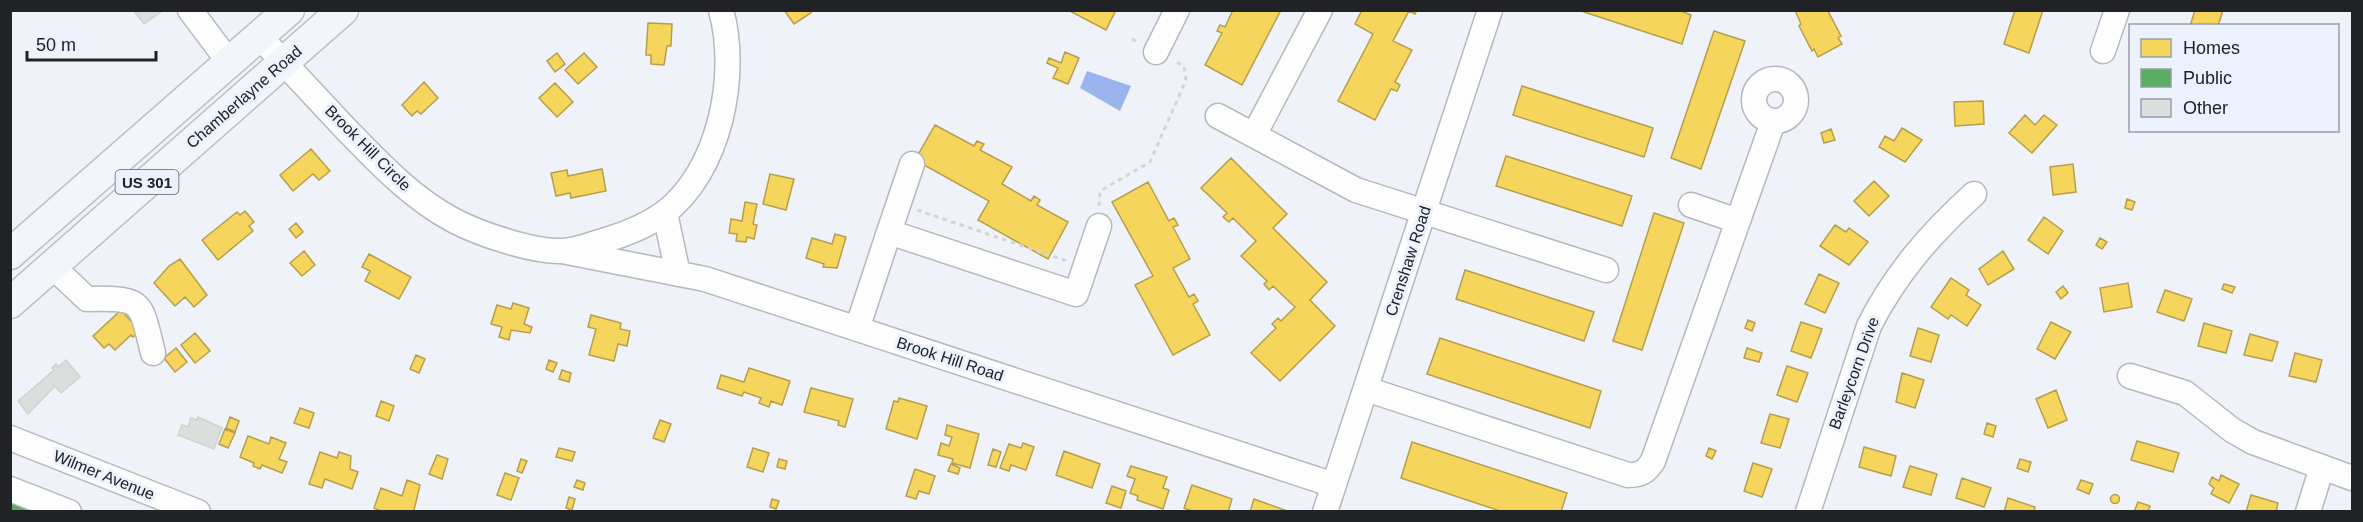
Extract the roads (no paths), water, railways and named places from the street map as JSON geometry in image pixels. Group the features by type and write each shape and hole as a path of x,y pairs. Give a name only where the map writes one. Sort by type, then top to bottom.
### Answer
{"main road":[{"name":"US 301","path":"10,255 289,10"},
{"name":"Chamberlayne Road","path":"10,303 343,10"}],"street":[{"path":"190,10 229,62"},
{"name":"Brook Hill Circle","path":"259,36 381,165 429,206 484,234 516,243 562,251 620,236 644,226 682,197 702,168 720,121 727,90 729,49 721,10"},
{"path":"1156,52 1177,10"},
{"path":"1254,135 1320,10"},
{"name":"Crenshaw Road","path":"1325,512 1490,10"},
{"path":"2103,51 2117,10"},
{"path":"1218,116 1356,190 1606,270"},
{"path":"1366,389 1628,475 1639,475 1653,461 1773,122"},
{"path":"857,328 912,164"},
{"name":"Barleycorn Drive","path":"1814,510 1869,326 1882,300 1909,259 1944,221 1974,194"},
{"path":"1691,205 1738,221"},
{"path":"664,213 678,274"},
{"path":"889,232 1076,294 1099,226"},
{"name":"Brook Hill Road","path":"562,251 705,279 1334,485"},
{"path":"52,266 87,299 130,300 142,310 153,353"},
{"path":"2130,376 2185,393 2232,430 2253,442 2352,478"},
{"name":"Wilmer Avenue","path":"10,438 185,509"},
{"path":"2308,512 2322,467"},
{"path":"10,489 69,512"}],"water":[{"path":"1087,71 1131,86 1120,111 1080,88"}]}
